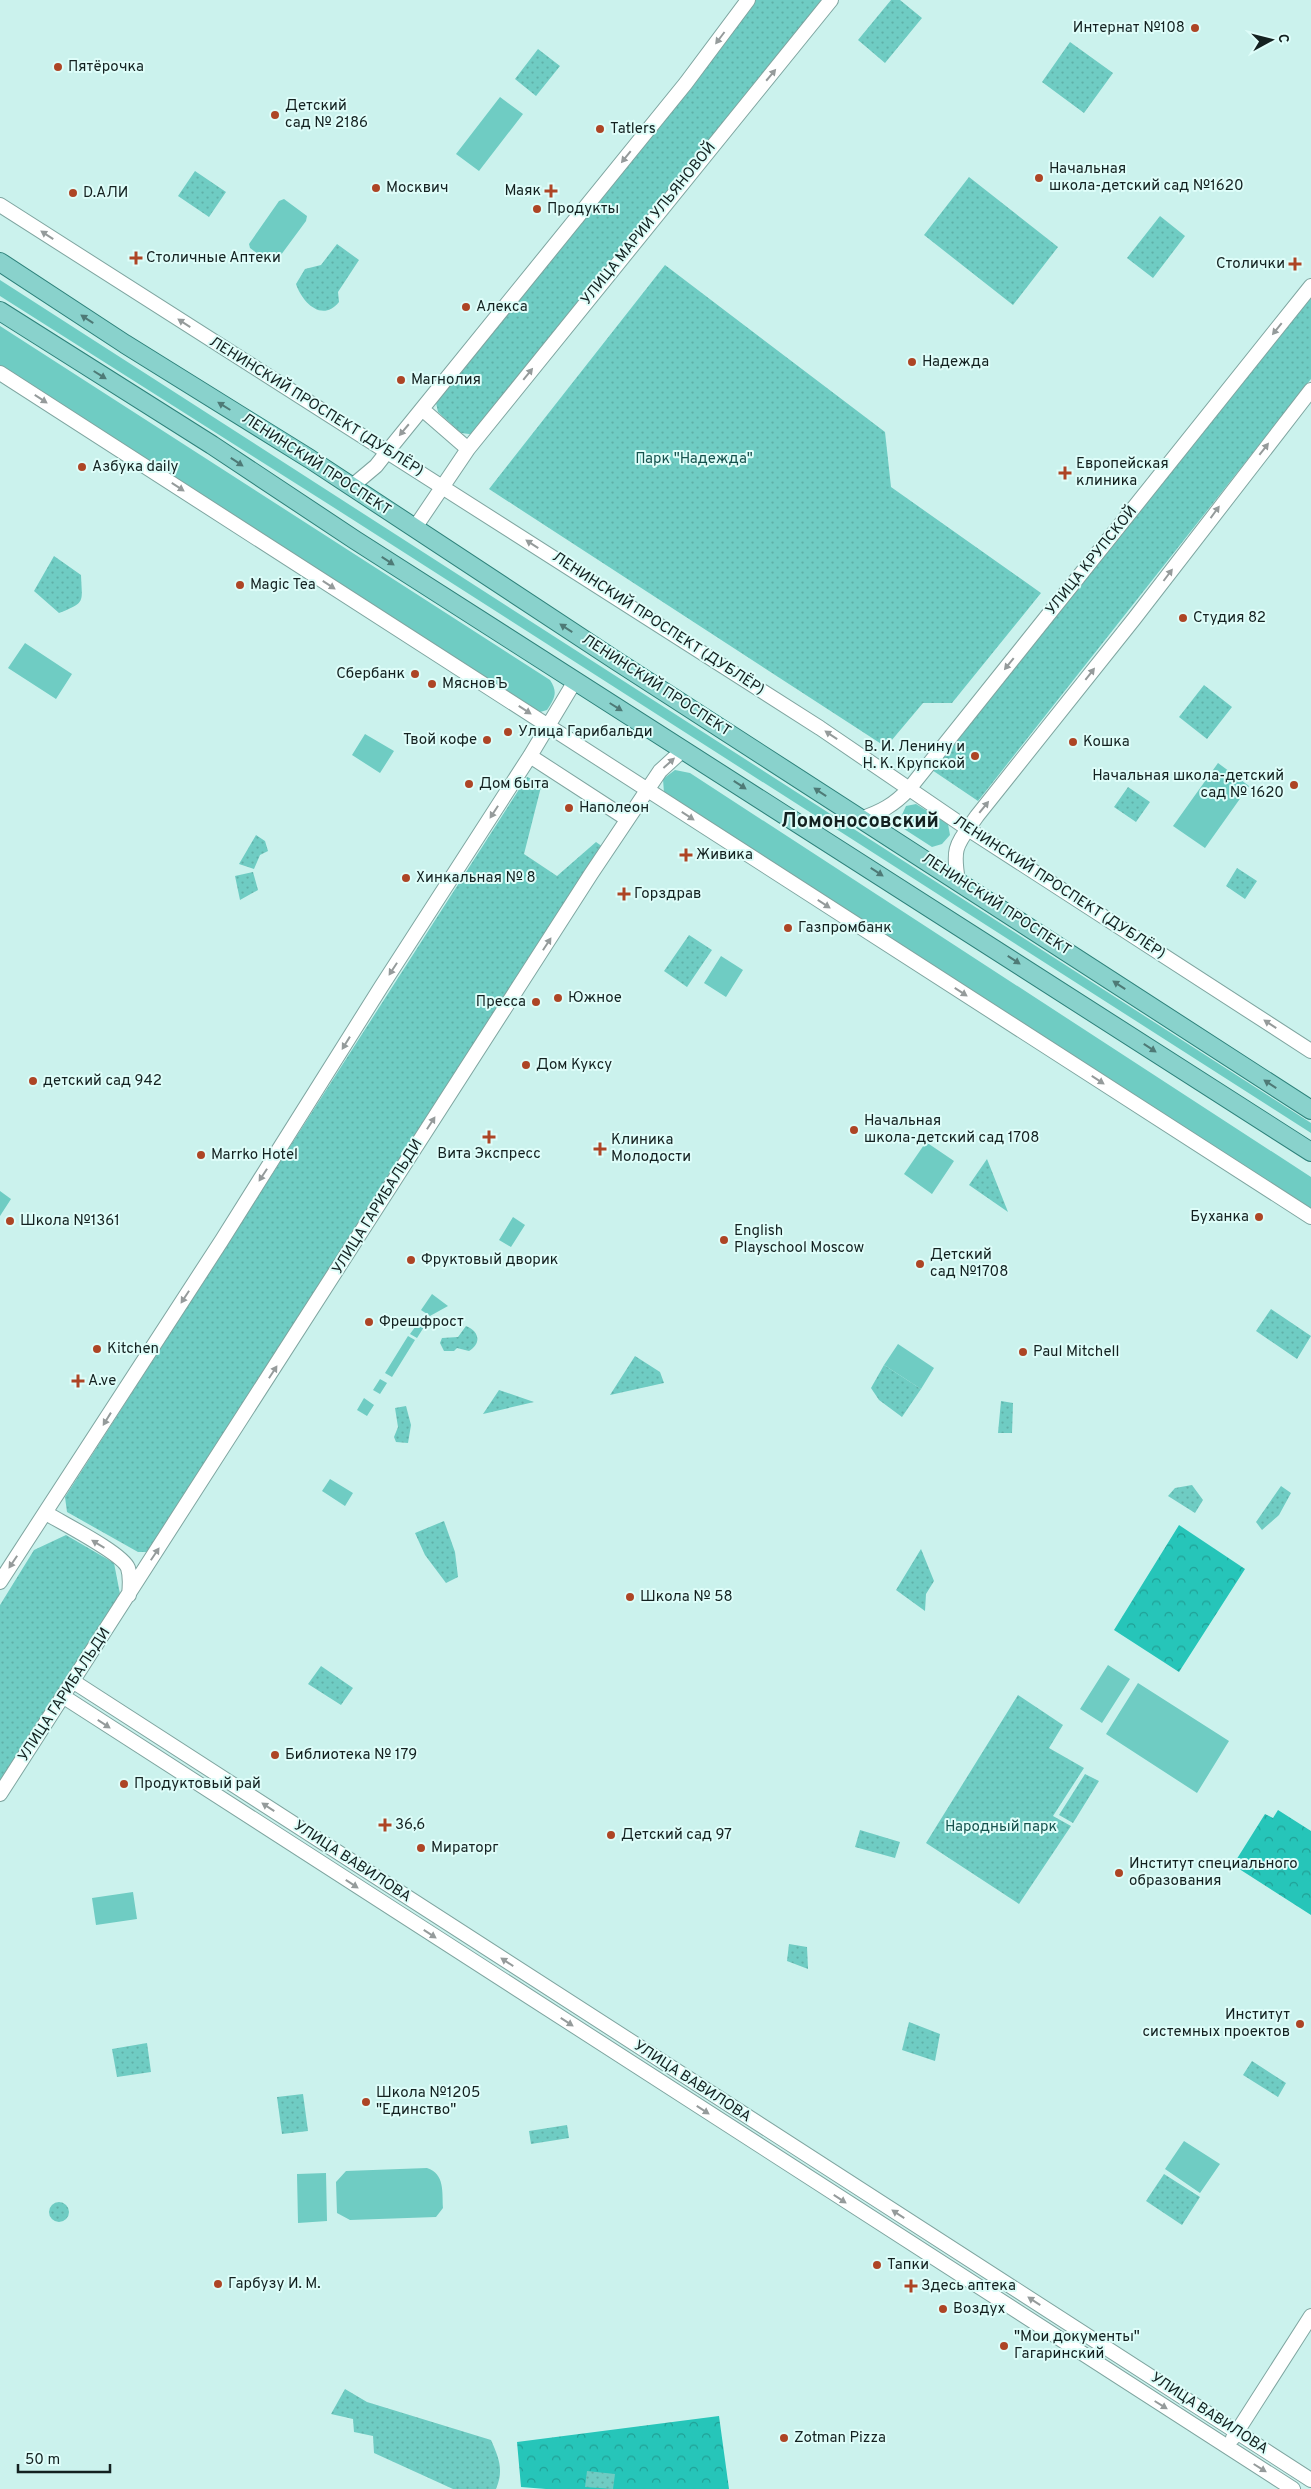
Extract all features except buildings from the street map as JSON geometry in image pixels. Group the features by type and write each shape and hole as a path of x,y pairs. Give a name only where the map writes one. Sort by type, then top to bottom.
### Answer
{"main road":[{"name":"ЛЕНИНСКИЙ ПРОСПЕКТ","path":"0,262 125,344 351,487 1311,1110"},
{"path":"0,312 212,445 308,510 1311,1152"}],"street":[{"path":"351,487 376,466 686,83 748,0"},
{"name":"УЛИЦА МАРИИ УЛЬЯНОВОЙ","path":"414,529 468,449 831,0"},
{"name":"ЛЕНИНСКИЙ ПРОСПЕКТ (ДУБЛЁР)","path":"0,206 820,728 908,789 1311,1051"},
{"name":"УЛИЦА КРУПСКОЙ","path":"860,819 894,804 908,789 1311,286"},
{"path":"0,373 1311,1217"},
{"path":"958,881 954,858 958,843 968,828 1311,390"},
{"path":"422,409 468,449"},
{"path":"0,1582 530,756 575,681"},
{"name":"УЛИЦА ГАРИБАЛЬДИ","path":"0,1794 74,1682 627,819 660,771 684,749"},
{"path":"530,756 627,819"},
{"path":"46,1513 116,1555 127,1566 130,1577 129,1595"},
{"name":"УЛИЦА ВАВИЛОВА","path":"74,1682 1311,2480"},
{"name":"УЛИЦА ВАВИЛОВА","path":"64,1697 1293,2489"},
{"path":"1227,2447 1311,2316"}],"green space":[{"path":"752,0 822,0 477,435 461,433 438,412 435,398"},
{"path":"891,0 900,0 922,18 885,63 858,40"},
{"path":"1070,42 1113,73 1084,113 1042,82"},
{"path":"538,49 560,66 536,96 515,79"},
{"path":"500,97 523,114 479,171 456,154"},
{"path":"195,171 226,192 209,217 178,196"},
{"path":"969,177 1058,247 1013,305 924,235"},
{"path":"284,199 307,216 306,221 275,263 270,263 250,248 249,244 279,201"},
{"path":"1160,216 1185,236 1153,278 1127,258"},
{"path":"337,244 359,260 338,292 339,302 333,308 326,311 313,308 303,297 296,284 305,269 321,265"},
{"name":"Парк \"Надежда\"","path":"665,265 885,432 891,487 1041,593 952,703 923,703 886,747 489,489"},
{"path":"0,280 1311,1123 1311,1133 0,296"},
{"path":"1311,294 1311,379 978,801 932,770"},
{"path":"0,326 550,680 555,692 547,710 540,712 0,365"},
{"path":"54,556 81,575 82,596 78,604 59,613 34,591"},
{"path":"25,643 72,674 56,699 8,668"},
{"path":"1204,685 1232,707 1207,739 1179,717"},
{"path":"365,734 394,751 380,773 352,755"},
{"path":"1218,763 1249,786 1205,848 1173,826"},
{"path":"675,770 690,773 1311,1177 1311,1212 664,793 663,779"},
{"path":"527,777 542,783 524,854 557,876 596,842 603,847 149,1552 138,1552 67,1512 65,1497"},
{"path":"1128,787 1150,802 1136,822 1114,807"},
{"path":"916,804 948,824 950,835 942,844 932,847 901,827 900,819 906,806"},
{"path":"256,835 265,841 268,851 260,855 254,869 239,864"},
{"path":"1237,868 1257,881 1245,899 1226,886"},
{"path":"253,872 258,890 240,900 235,876"},
{"path":"689,935 712,950 687,987 664,971"},
{"path":"721,956 743,970 726,997 704,983"},
{"path":"926,1142 954,1161 932,1194 904,1174"},
{"path":"987,1159 1008,1212 969,1185"},
{"path":"0,1191 11,1199 0,1216"},
{"path":"513,1217 525,1225 511,1247 499,1240"},
{"path":"432,1294 448,1306 430,1316 421,1310"},
{"path":"1271,1309 1311,1336 1297,1359 1256,1331"},
{"path":"418,1323 424,1327 417,1338 410,1334"},
{"path":"466,1326 474,1331 477,1337 473,1348 469,1351 457,1348 454,1351 444,1351 440,1343 442,1338 458,1337"},
{"path":"408,1336 415,1340 392,1377 385,1373"},
{"path":"898,1344 934,1368 921,1389 884,1365"},
{"path":"635,1356 660,1372 664,1383 610,1395"},
{"path":"884,1365 921,1389 902,1417 879,1400 871,1388"},
{"path":"380,1379 387,1383 380,1394 373,1390"},
{"path":"499,1390 534,1402 483,1414"},
{"path":"364,1398 374,1405 367,1416 357,1410"},
{"path":"1001,1401 1013,1403 1012,1433 998,1433"},
{"path":"406,1406 411,1425 408,1443 396,1442 394,1437 398,1427 395,1408"},
{"path":"330,1479 353,1493 345,1506 322,1491"},
{"path":"1192,1485 1203,1500 1195,1513 1168,1496 1175,1488"},
{"path":"1281,1486 1291,1493 1279,1515 1262,1530 1256,1522"},
{"path":"444,1521 455,1552 458,1577 446,1583 425,1555 415,1533"},
{"path":"1179,1525 1245,1569 1179,1672 1114,1630"},
{"path":"66,1535 114,1563 120,1594 0,1783 0,1605 34,1550"},
{"path":"921,1549 934,1581 926,1594 925,1611 896,1590"},
{"path":"1108,1665 1130,1679 1102,1723 1080,1709"},
{"path":"321,1666 353,1688 341,1705 308,1684"},
{"path":"1138,1683 1229,1741 1197,1793 1106,1734"},
{"name":"Народный парк","path":"1018,1695 1063,1725 1049,1748 1084,1768 1053,1816 1071,1826 1019,1904 926,1843"},
{"path":"1085,1774 1099,1781 1073,1823 1059,1815"},
{"path":"1278,1810 1311,1831 1311,1915 1233,1865 1265,1814 1273,1818"},
{"path":"860,1830 900,1842 895,1858 855,1847"},
{"path":"133,1892 137,1919 96,1925 92,1898"},
{"path":"789,1944 807,1947 808,1969 787,1961"},
{"path":"909,2022 940,2034 935,2061 902,2050"},
{"path":"147,2043 151,2072 117,2077 112,2049"},
{"path":"1252,2061 1286,2083 1278,2097 1243,2075"},
{"path":"303,2094 308,2131 282,2134 277,2097"},
{"path":"567,2125 569,2138 531,2144 529,2131"},
{"path":"1184,2141 1220,2164 1200,2193 1165,2169"},
{"path":"427,2168 437,2175 441,2184 443,2208 436,2217 350,2220 337,2213 336,2182 346,2171"},
{"path":"326,2173 327,2221 298,2223 297,2174"},
{"path":"1164,2174 1200,2197 1182,2225 1146,2201"},
{"path":"55,2202 63,2202 69,2208 69,2216 63,2222 55,2222 49,2216 49,2208"},
{"path":"345,2389 367,2402 491,2440 500,2464 500,2476 496,2489 453,2489 374,2453 373,2436 354,2432 353,2419 331,2414"},
{"path":"719,2416 729,2489 546,2489 521,2487 517,2442"},
{"path":"587,2471 615,2474 613,2489 585,2487"}],"place":[{"name":"Интернат №108","path":"1195,28"},
{"name":"Пятёрочка","path":"58,67"},
{"name":"Детский сад № 2186","path":"275,115"},
{"name":"Tatlers","path":"600,129"},
{"name":"Начальная школа-детский сад №1620","path":"1039,178"},
{"name":"Москвич","path":"376,188"},
{"name":"Маяк","path":"551,191"},
{"name":"D.АЛИ","path":"73,193"},
{"name":"Продукты","path":"537,209"},
{"name":"Столичные Аптеки","path":"136,258"},
{"name":"Столички","path":"1295,264"},
{"name":"Алекса","path":"466,307"},
{"name":"Надежда","path":"912,362"},
{"name":"Магнолия","path":"401,380"},
{"name":"Азбука daily","path":"82,467"},
{"name":"Европейская клиника","path":"1065,473"},
{"name":"Magic Tea","path":"240,585"},
{"name":"Студия 82","path":"1183,618"},
{"name":"Сбербанк","path":"415,674"},
{"name":"МясновЪ","path":"432,684"},
{"name":"Улица Гарибальди","path":"508,732"},
{"name":"Твой кофе","path":"487,740"},
{"name":"Кошка","path":"1073,742"},
{"name":"В. И. Ленину и Н. К. Крупской","path":"975,756"},
{"name":"Дом быта","path":"469,784"},
{"name":"Начальная школа-детский сад № 1620","path":"1294,785"},
{"name":"Наполеон","path":"569,808"},
{"name":"Живика","path":"686,855"},
{"name":"Хинкальная № 8","path":"406,878"},
{"name":"Горздрав","path":"624,894"},
{"name":"Газпромбанк","path":"788,928"},
{"name":"Южное","path":"558,998"},
{"name":"Пресса","path":"536,1002"},
{"name":"Дом Куксу","path":"526,1065"},
{"name":"детский сад 942","path":"33,1081"},
{"name":"Начальная школа-детский сад 1708","path":"854,1130"},
{"name":"Вита Экспресс","path":"489,1137"},
{"name":"Клиника Молодости","path":"600,1149"},
{"name":"Marrko Hotel","path":"201,1155"},
{"name":"Буханка","path":"1259,1217"},
{"name":"Школа №1361","path":"10,1221"},
{"name":"English Playschool Moscow","path":"724,1240"},
{"name":"Фруктовый дворик","path":"411,1260"},
{"name":"Детский сад №1708","path":"920,1264"},
{"name":"Фрешфрост","path":"369,1322"},
{"name":"Kitchen","path":"97,1349"},
{"name":"Paul Mitchell","path":"1023,1352"},
{"name":"A.ve","path":"78,1381"},
{"name":"Школа № 58","path":"630,1597"},
{"name":"Библиотека № 179","path":"275,1755"},
{"name":"Продуктовый рай","path":"124,1784"},
{"name":"36,6","path":"385,1825"},
{"name":"Детский сад 97","path":"611,1835"},
{"name":"Мираторг","path":"421,1848"},
{"name":"Институт специального образования","path":"1119,1873"},
{"name":"Институт системных проектов","path":"1300,2024"},
{"name":"Школа №1205 \"Единство\"","path":"366,2102"},
{"name":"Тапки","path":"877,2265"},
{"name":"Гарбузу И. М.","path":"218,2284"},
{"name":"Здесь аптека","path":"911,2286"},
{"name":"Воздух","path":"943,2309"},
{"name":"\"Мои документы\" Гагаринский","path":"1004,2346"},
{"name":"Zotman Pizza","path":"784,2438"}],"district":[{"name":"Ломоносовский","path":"860,822"}]}
